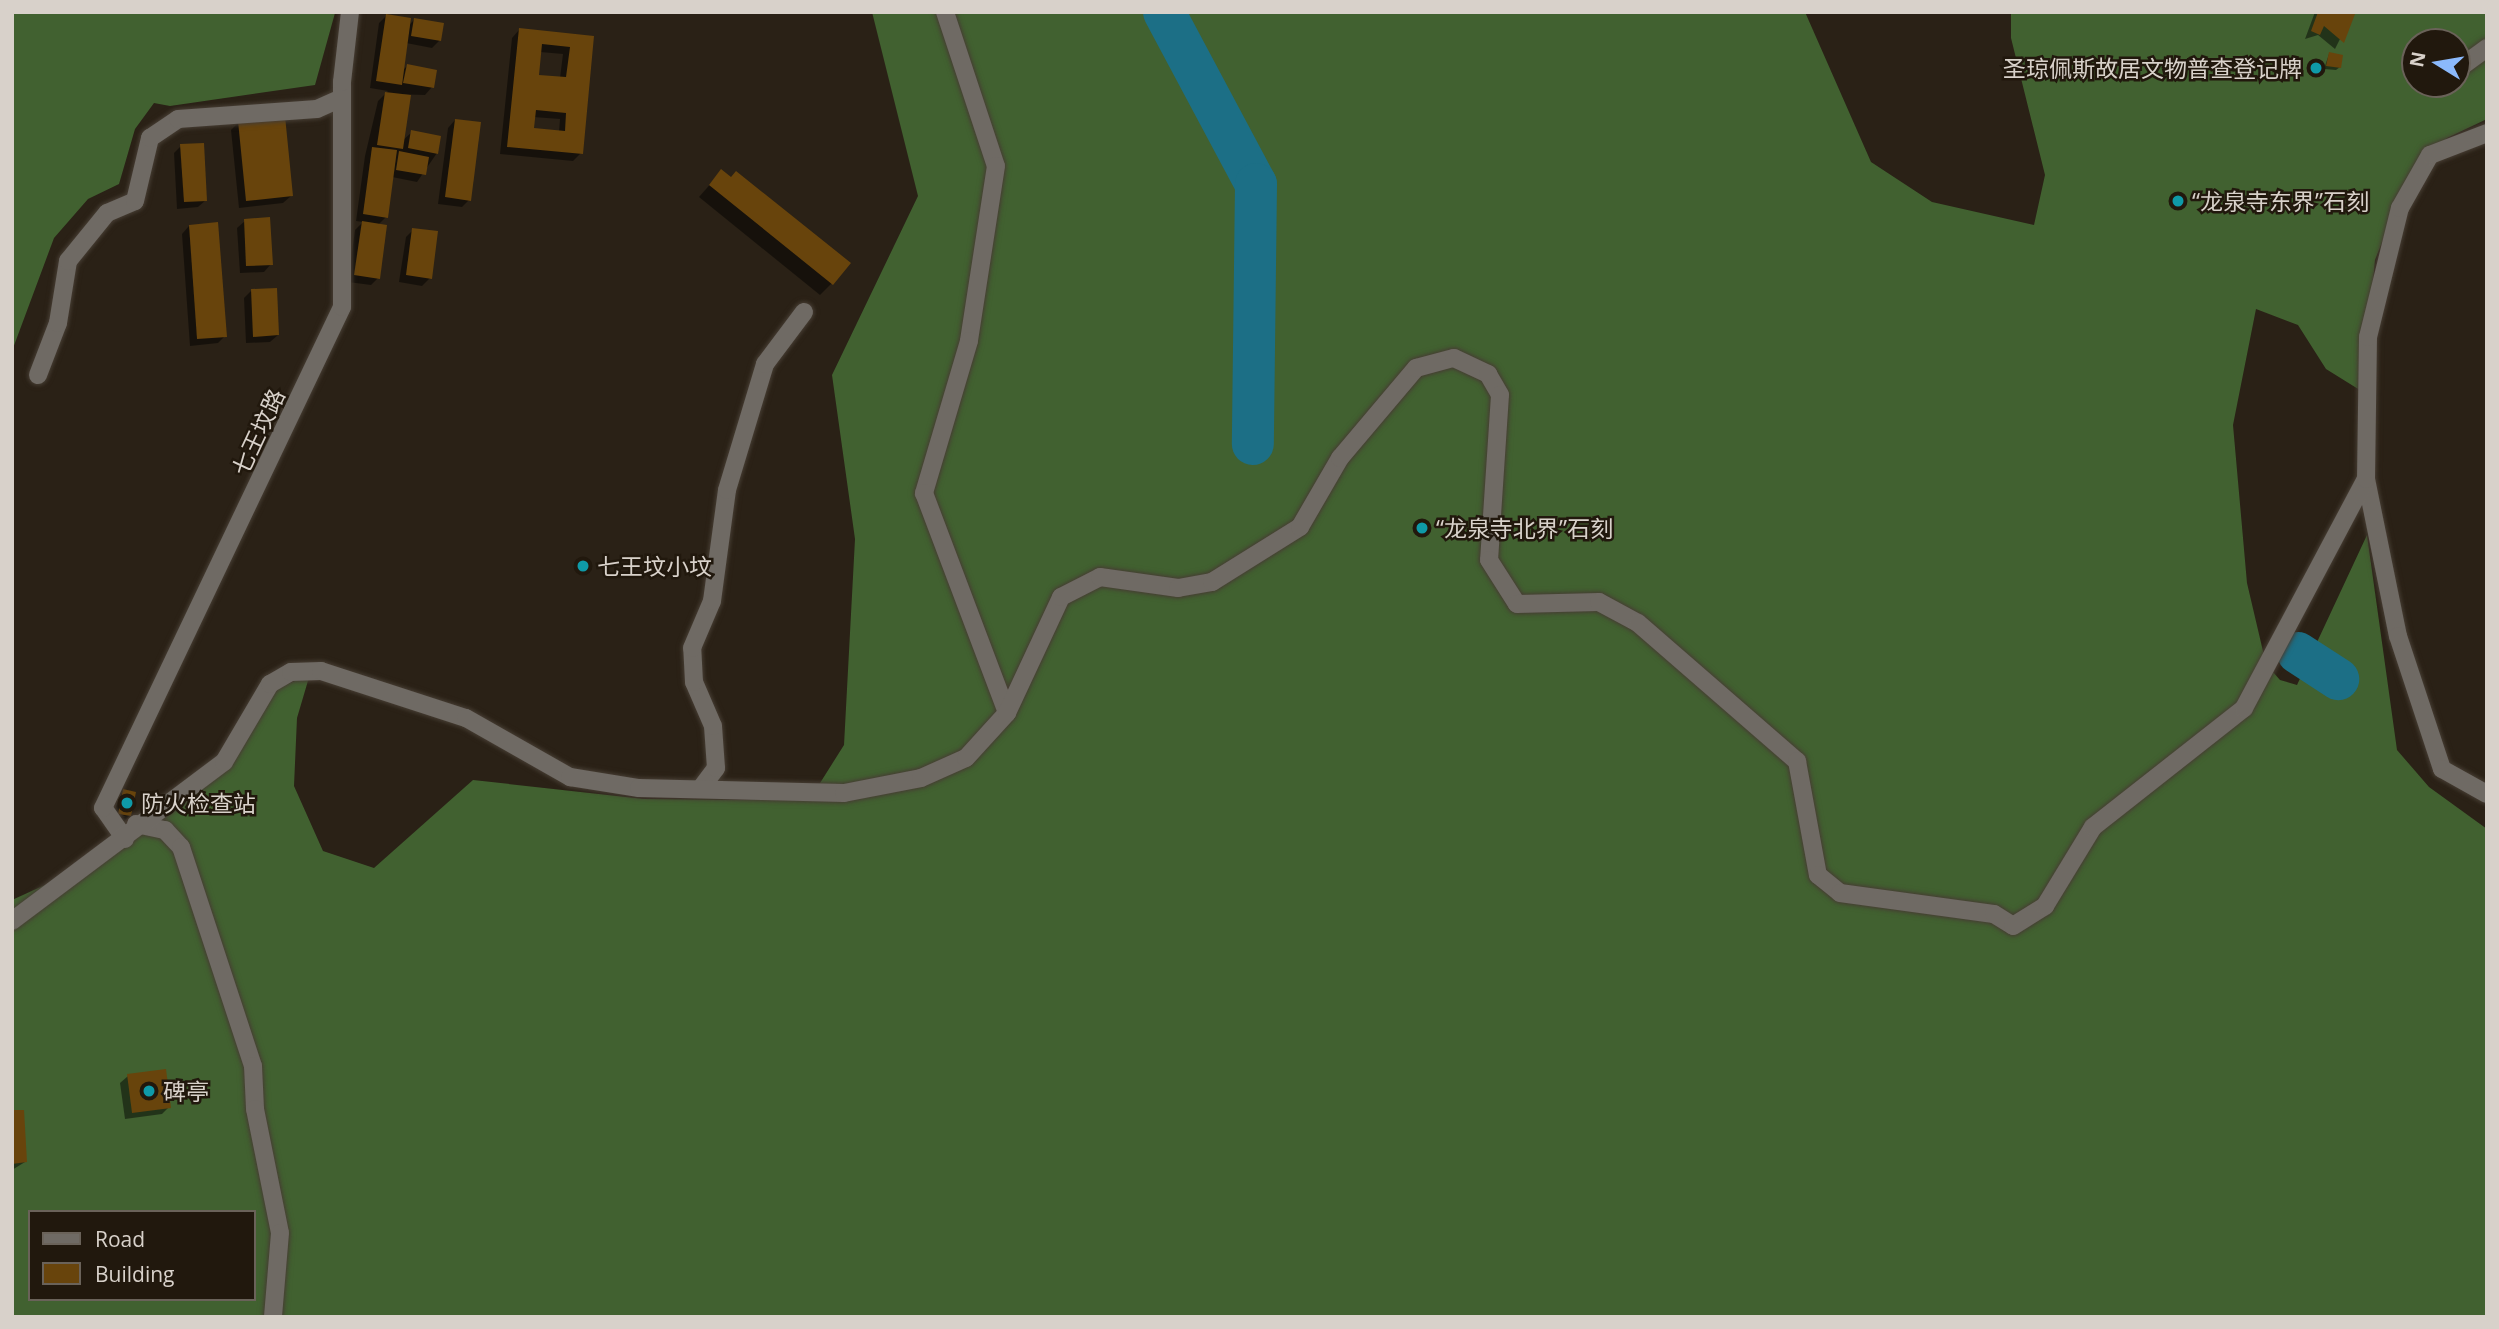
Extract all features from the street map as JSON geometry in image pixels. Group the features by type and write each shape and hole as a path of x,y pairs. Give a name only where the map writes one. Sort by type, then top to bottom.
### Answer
{"street":[{"name":"七王坟路","path":"125,839 103,808 342,307 342,98 350,12"},
{"path":"945,12 996,166 969,341 923,493 1007,713"},
{"path":"2471,60 2487,48"},
{"path":"38,375 58,323 68,261 107,213 135,201 150,138 178,119 317,109 342,98"},
{"path":"2487,133 2430,155 2400,208 2368,337 2366,479 2398,636 2442,769 2487,794"},
{"path":"701,788 716,768 713,726 694,682 692,648 712,601 727,490 765,364 804,312"},
{"path":"12,921 125,839 136,824 224,762 270,684 291,672 321,671 466,718 570,777 639,788 844,793 921,778 966,758 1007,713 1061,597 1100,577 1178,588 1212,582 1300,527 1340,458 1416,368 1454,358 1488,374 1500,395 1489,560 1517,604 1599,602 1638,622 1797,761 1818,875 1840,893 1994,914 2013,926 2045,906 2092,827 2244,708 2366,479"},
{"path":"136,824 165,830 181,847 253,1066 256,1120 280,1233 273,1317"}],"green space":[{"path":"12,12 335,13 315,85 170,106 154,103 135,129 119,184 88,199 54,238 12,351"},
{"path":"872,12 1805,12 1871,162 1932,202 2034,225 2045,175 2011,38 2011,12 2487,12 2487,119 2447,138 2408,177 2375,260 2363,392 2326,369 2298,325 2256,309 2233,425 2247,583 2266,664 2280,680 2297,685 2367,535 2397,750 2429,787 2487,829 2487,1317 12,1317 12,900 115,853 159,799 227,752 268,693 310,674 297,718 294,786 323,851 374,868 473,780 644,799 748,800 815,791 844,745 855,539 832,375 918,196"}],"building":[{"path":"2318,12 2355,14 2344,43 2324,26 2320,35 2311,31"},
{"path":"386,14 411,18 402,85 376,81"},
{"path":"414,18 444,23 441,41 411,36"},
{"path":"519,28 594,36 583,154 507,147","holes":["542,44 570,47 566,77 539,75","536,110 566,113 565,131 534,128"]},
{"path":"2329,52 2343,55 2341,68 2326,66"},
{"path":"407,64 437,70 434,88 403,83"},
{"path":"385,92 411,95 403,149 377,145"},
{"path":"285,116 293,196 246,201 238,121"},
{"path":"455,119 481,122 471,201 445,197"},
{"path":"411,130 441,136 438,154 408,148"},
{"path":"204,143 207,201 184,202 180,144"},
{"path":"372,147 397,150 388,218 363,214"},
{"path":"399,151 429,157 426,175 396,170"},
{"path":"721,169 731,177 736,171 851,263 833,285 709,185"},
{"path":"270,217 273,265 246,266 244,219"},
{"path":"362,221 387,225 380,279 354,275"},
{"path":"218,222 227,337 197,339 189,225"},
{"path":"412,228 438,231 432,279 406,275"},
{"path":"277,288 279,335 253,337 251,289"},
{"name":"防火检查站","path":"123,789 136,792 131,816 118,814"},
{"name":"碑亭","path":"166,1069 171,1108 132,1113 127,1074"},
{"path":"12,1110 24,1110 27,1162 12,1164"}],"waterway":[{"path":"1164,12 1256,184 1253,444"},
{"path":"2298,653 2338,679"}],"place":[{"name":"圣琼佩斯故居文物普查登记牌","path":"2316,68"},
{"name":"“龙泉寺东界”石刻","path":"2178,201"},
{"name":"“龙泉寺北界”石刻","path":"1422,528"},
{"name":"七王坟小坟","path":"583,566"},
{"name":"防火检查站","path":"127,803"},
{"name":"碑亭","path":"149,1091"}]}
